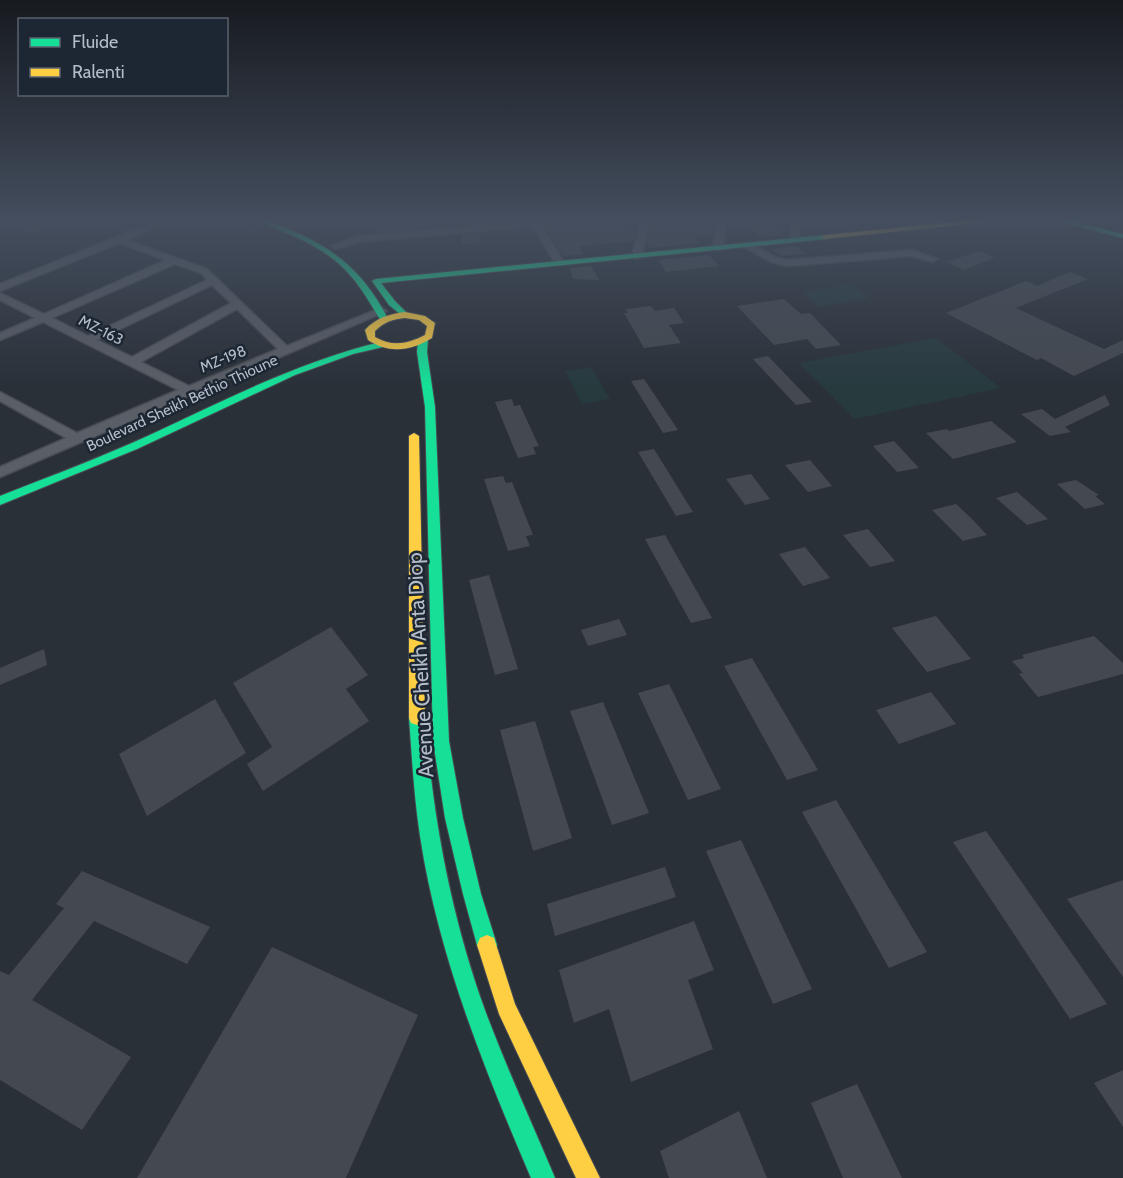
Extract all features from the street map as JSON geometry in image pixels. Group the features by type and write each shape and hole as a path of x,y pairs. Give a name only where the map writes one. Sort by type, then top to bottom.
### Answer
{"main road":[{"path":"358,276 366,283 383,315 405,315"},
{"path":"371,276 390,301 405,315"},
{"path":"376,281 427,276"},
{"name":"Boulevard Sheikh Bethio Thioune","path":"0,489 281,367 351,341 370,330 383,315"},
{"name":"Avenue Cheikh Anta Diop","path":"405,315 422,318 432,326 429,336 423,340 422,352 430,407 441,741 452,809 472,894 506,1007 588,1178"},
{"path":"370,330 371,338 380,345"},
{"path":"414,393 405,357 423,340"},
{"name":"Boulevard Sheikh Bethio Thioune","path":"0,501 153,438 275,378 339,354 380,345 405,357"},
{"name":"Avenue Cheikh Anta Diop","path":"414,421 417,748 426,826 443,904 475,1013 507,1099 543,1178"}],"street":[{"path":"0,288 30,276"},
{"path":"0,337 139,276"},
{"path":"208,276 286,351"},
{"path":"88,340 212,281"},
{"name":"MZ-163","path":"0,296 188,390"},
{"path":"132,362 236,305"},
{"name":"MZ-198","path":"0,472 188,390 383,315"},
{"path":"0,396 78,439"},
{"path":"169,398 183,410"}],"green space":[{"path":"852,284 869,298 819,307 803,292"},
{"path":"936,338 1001,388 854,419 799,363"},
{"path":"591,367 610,399 582,404 565,371"}],"building":[{"path":"572,276 597,276 599,280 573,279"},
{"path":"1061,276 1080,276 1088,279 1016,308 1104,349 1123,340 1123,353 1074,376 1041,358 1037,360 946,313 1026,281 1037,286"},
{"path":"784,299 801,314 810,313 841,345 816,349 807,339 774,345 737,306"},
{"path":"651,306 655,311 674,308 684,323 669,325 681,343 644,348 624,313 628,313 626,309"},
{"path":"768,356 812,402 796,405 753,359"},
{"path":"644,379 678,430 663,433 631,381"},
{"path":"1105,395 1110,405 1065,427 1071,432 1050,436 1021,414 1042,409 1055,419"},
{"path":"512,399 514,406 520,405 539,446 533,447 536,454 518,458 495,402"},
{"path":"991,421 1017,442 953,459 926,433 947,429 949,431"},
{"path":"894,441 919,468 897,472 873,446"},
{"path":"654,449 693,512 676,516 638,452"},
{"path":"810,460 832,486 808,492 785,465"},
{"path":"751,474 770,499 745,505 726,479"},
{"path":"503,476 506,483 512,482 533,535 526,536 530,546 508,551 484,479"},
{"path":"1076,480 1099,495 1095,496 1105,504 1085,509 1057,484"},
{"path":"1017,492 1048,519 1027,525 996,498"},
{"path":"956,504 987,535 963,541 932,510"},
{"path":"868,529 895,561 870,567 843,535"},
{"path":"665,535 712,618 691,623 645,539"},
{"path":"805,547 830,578 803,586 779,554"},
{"path":"489,575 518,669 495,675 469,580"},
{"path":"936,616 971,659 927,672 892,628"},
{"path":"619,619 627,635 588,646 581,630"},
{"path":"331,627 368,675 346,689 369,721 263,791 247,764 272,747 233,683"},
{"path":"1094,636 1123,663 1123,674 1038,697 1019,674 1023,673 1012,661 1024,658 1022,655"},
{"path":"44,649 47,665 0,685 0,668"},
{"path":"752,658 818,770 787,780 724,666"},
{"path":"669,684 721,789 688,800 638,693"},
{"path":"931,692 956,724 899,744 876,710"},
{"path":"215,699 246,753 147,816 119,754"},
{"path":"603,702 649,813 612,825 570,711"},
{"path":"535,721 572,838 533,851 500,730"},
{"path":"836,800 927,952 889,968 802,812"},
{"path":"986,831 1107,1004 1070,1019 953,842"},
{"path":"741,840 812,989 773,1004 706,851"},
{"path":"665,867 676,897 555,936 547,904"},
{"path":"82,871 210,927 187,964 94,921 32,1000 131,1057 82,1130 0,1080 0,971 9,975 64,908 56,904"},
{"path":"1123,880 1123,977 1067,899"},
{"path":"694,921 714,970 688,980 713,1049 631,1082 609,1009 574,1023 559,970"},
{"path":"272,947 418,1015 346,1178 137,1178"},
{"path":"1123,1070 1123,1127 1094,1083"},
{"path":"857,1084 902,1178 843,1178 811,1103"},
{"path":"739,1111 767,1178 669,1178 660,1151"}],"traffic: fast":[{"path":"357,276 374,299 384,319"},
{"path":"376,281 427,276"},
{"path":"378,284 392,303 405,315"},
{"path":"423,340 422,352 430,407 441,741 454,818 487,945"},
{"path":"0,501 95,463 292,373 350,352 380,345"},
{"path":"417,718 421,778 429,838 441,896 475,1011 543,1178"}],"traffic: slow":[{"path":"405,315 422,318 432,325 429,336 400,347 385,345 371,338 370,330 378,323 390,317 405,315"},
{"path":"414,436 417,718"},
{"path":"487,945 506,1007 588,1178"}]}
